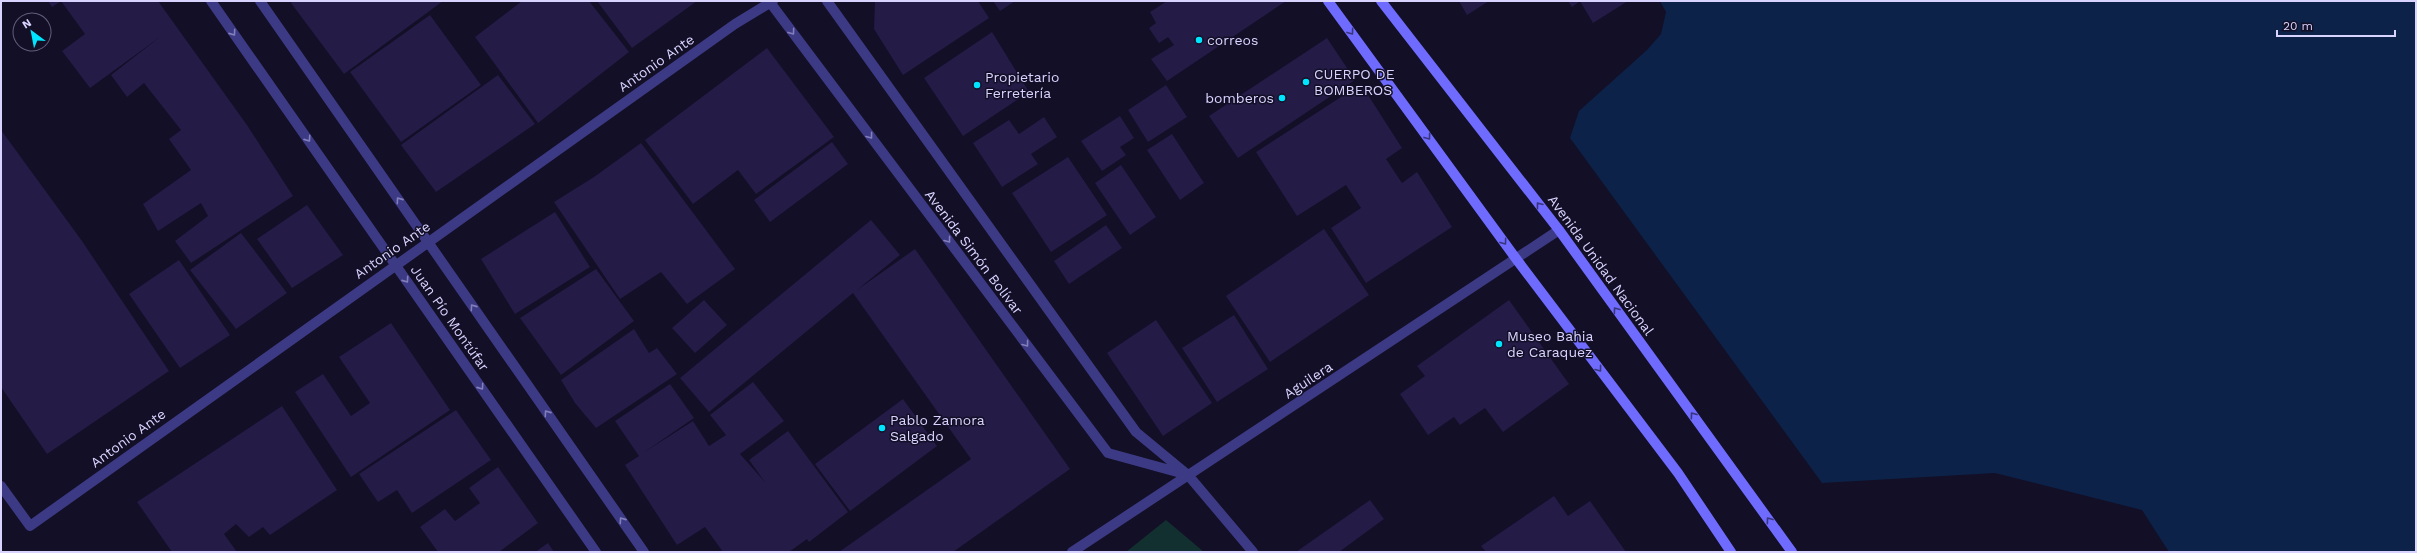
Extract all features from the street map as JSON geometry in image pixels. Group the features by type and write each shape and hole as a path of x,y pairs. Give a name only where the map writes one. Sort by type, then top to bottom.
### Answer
{"main road":[{"path":"1328,1 1517,260 1678,473 1731,552"},
{"name":"Avenida Unidad Nacional","path":"1381,1 1559,230 1792,552"}],"street":[{"name":"Juan Pío Montúfar","path":"211,1 596,552"},
{"name":"Juan Pío Montúfar","path":"260,1 644,552"},
{"name":"Avenida Simón Bolívar","path":"827,1 1136,432 1188,475 1253,552"},
{"name":"Antonio Ante","path":"1,486 30,526 395,264 428,243 735,24 770,2"},
{"name":"Avenida Simón Bolívar","path":"770,2 1108,453 1188,475"},
{"name":"Aguilera","path":"1072,552 1517,260 1559,230"}],"green space":[{"path":"1166,520 1204,552 1126,552"}],"water":[{"path":"1660,1 2416,1 2416,552 2169,552 2142,510 1995,473 1822,483 1570,138 1579,111 1647,50 1661,34 1666,12"}],"building":[{"path":"48,1 61,1 52,7"},
{"path":"61,1 158,1 247,125 293,196 191,263 175,241 208,216 201,203 158,231 143,204 191,170 169,139 181,130 144,83 127,97 111,75 160,37 90,88 62,51 85,34"},
{"path":"293,1 443,1 344,74 291,3"},
{"path":"522,1 589,1 629,52 538,123 475,37"},
{"path":"597,1 697,1 632,48"},
{"path":"875,1 978,1 989,18 903,75 874,29"},
{"path":"993,1 1015,1 1000,11"},
{"name":"correos","path":"1167,1 1286,1 1167,81 1151,59 1174,45 1168,37 1159,43 1149,28 1156,23 1150,12"},
{"path":"1459,1 1489,1 1467,15"},
{"path":"1568,1 1580,1 1572,7"},
{"path":"1580,1 1628,1 1593,23"},
{"path":"430,15 481,85 401,142 350,72"},
{"name":"Propietario Ferretería","path":"992,32 1029,92 963,136 924,78"},
{"name":"bomberos","path":"1327,38 1355,80 1238,158 1209,116"},
{"path":"767,48 834,137 756,194 738,170 693,204 645,140"},
{"path":"498,75 535,124 436,192 401,145"},
{"path":"1361,84 1402,148 1386,159 1402,183 1417,172 1452,227 1366,283 1331,228 1361,208 1346,185 1297,216 1256,152"},
{"path":"1166,85 1187,117 1148,142 1128,110"},
{"path":"1120,116 1134,138 1120,147 1126,155 1102,171 1081,141"},
{"path":"1044,117 1057,137 1031,154 1038,164 1002,187 973,143 1009,120 1019,134"},
{"path":"1,130 82,241 169,371 47,454 1,387"},
{"path":"1172,134 1204,183 1180,200 1147,150"},
{"path":"832,142 848,164 770,222 754,200"},
{"path":"641,143 735,269 687,304 661,272 620,299 554,202 594,177"},
{"path":"1068,157 1107,215 1051,252 1012,193"},
{"path":"1121,165 1156,217 1130,235 1095,183"},
{"path":"307,205 343,255 292,288 257,239"},
{"path":"555,212 590,267 515,314 481,259"},
{"path":"871,220 900,255 857,290 915,249 1070,469 953,552 839,552 971,459 853,293 709,412 680,378"},
{"path":"1106,225 1122,248 1069,284 1054,261"},
{"path":"1324,229 1369,295 1270,362 1226,296"},
{"path":"241,233 287,293 236,329 190,270"},
{"path":"179,260 230,335 180,368 129,294"},
{"path":"596,269 634,321 561,375 520,318"},
{"path":"704,300 727,325 695,353 672,328"},
{"path":"1509,300 1569,384 1503,432 1485,408 1460,425 1454,417 1428,435 1400,394 1425,376 1417,366"},
{"path":"1234,315 1268,369 1217,402 1182,348"},
{"path":"1156,320 1212,403 1163,436 1107,353"},
{"path":"391,323 450,410 351,477 295,392 323,374 351,416 370,403 339,357"},
{"path":"634,329 649,353 657,348 677,374 596,428 575,403 561,380"},
{"path":"753,382 784,421 740,454 765,482 749,460 788,431 848,512 809,542 807,539 789,552 723,552 705,527 677,545 625,465 639,456 615,421 670,384 694,418 643,453 693,421 709,446 726,435 710,415"},
{"path":"903,399 937,446 850,511 815,464"},
{"path":"282,406 337,490 270,535 263,527 249,537 236,524 224,534 237,552 172,552 137,502"},
{"path":"456,410 491,460 412,513 397,490 378,502 359,474"},
{"path":"498,467 538,523 499,552 438,552 420,527 445,509 455,521 480,503 469,488"},
{"path":"1554,496 1568,516 1590,501 1626,552 1486,552 1481,546"},
{"path":"1370,500 1384,519 1339,552 1296,552"},
{"path":"548,543 554,552 535,552"}],"place":[{"name":"correos","path":"1199,40"},
{"name":"CUERPO DE BOMBEROS","path":"1306,82"},
{"name":"Propietario Ferretería","path":"977,85"},
{"name":"bomberos","path":"1282,98"},
{"name":"Museo Bahia de Caraquez","path":"1499,344"},
{"name":"Pablo Zamora Salgado","path":"882,428"}]}
